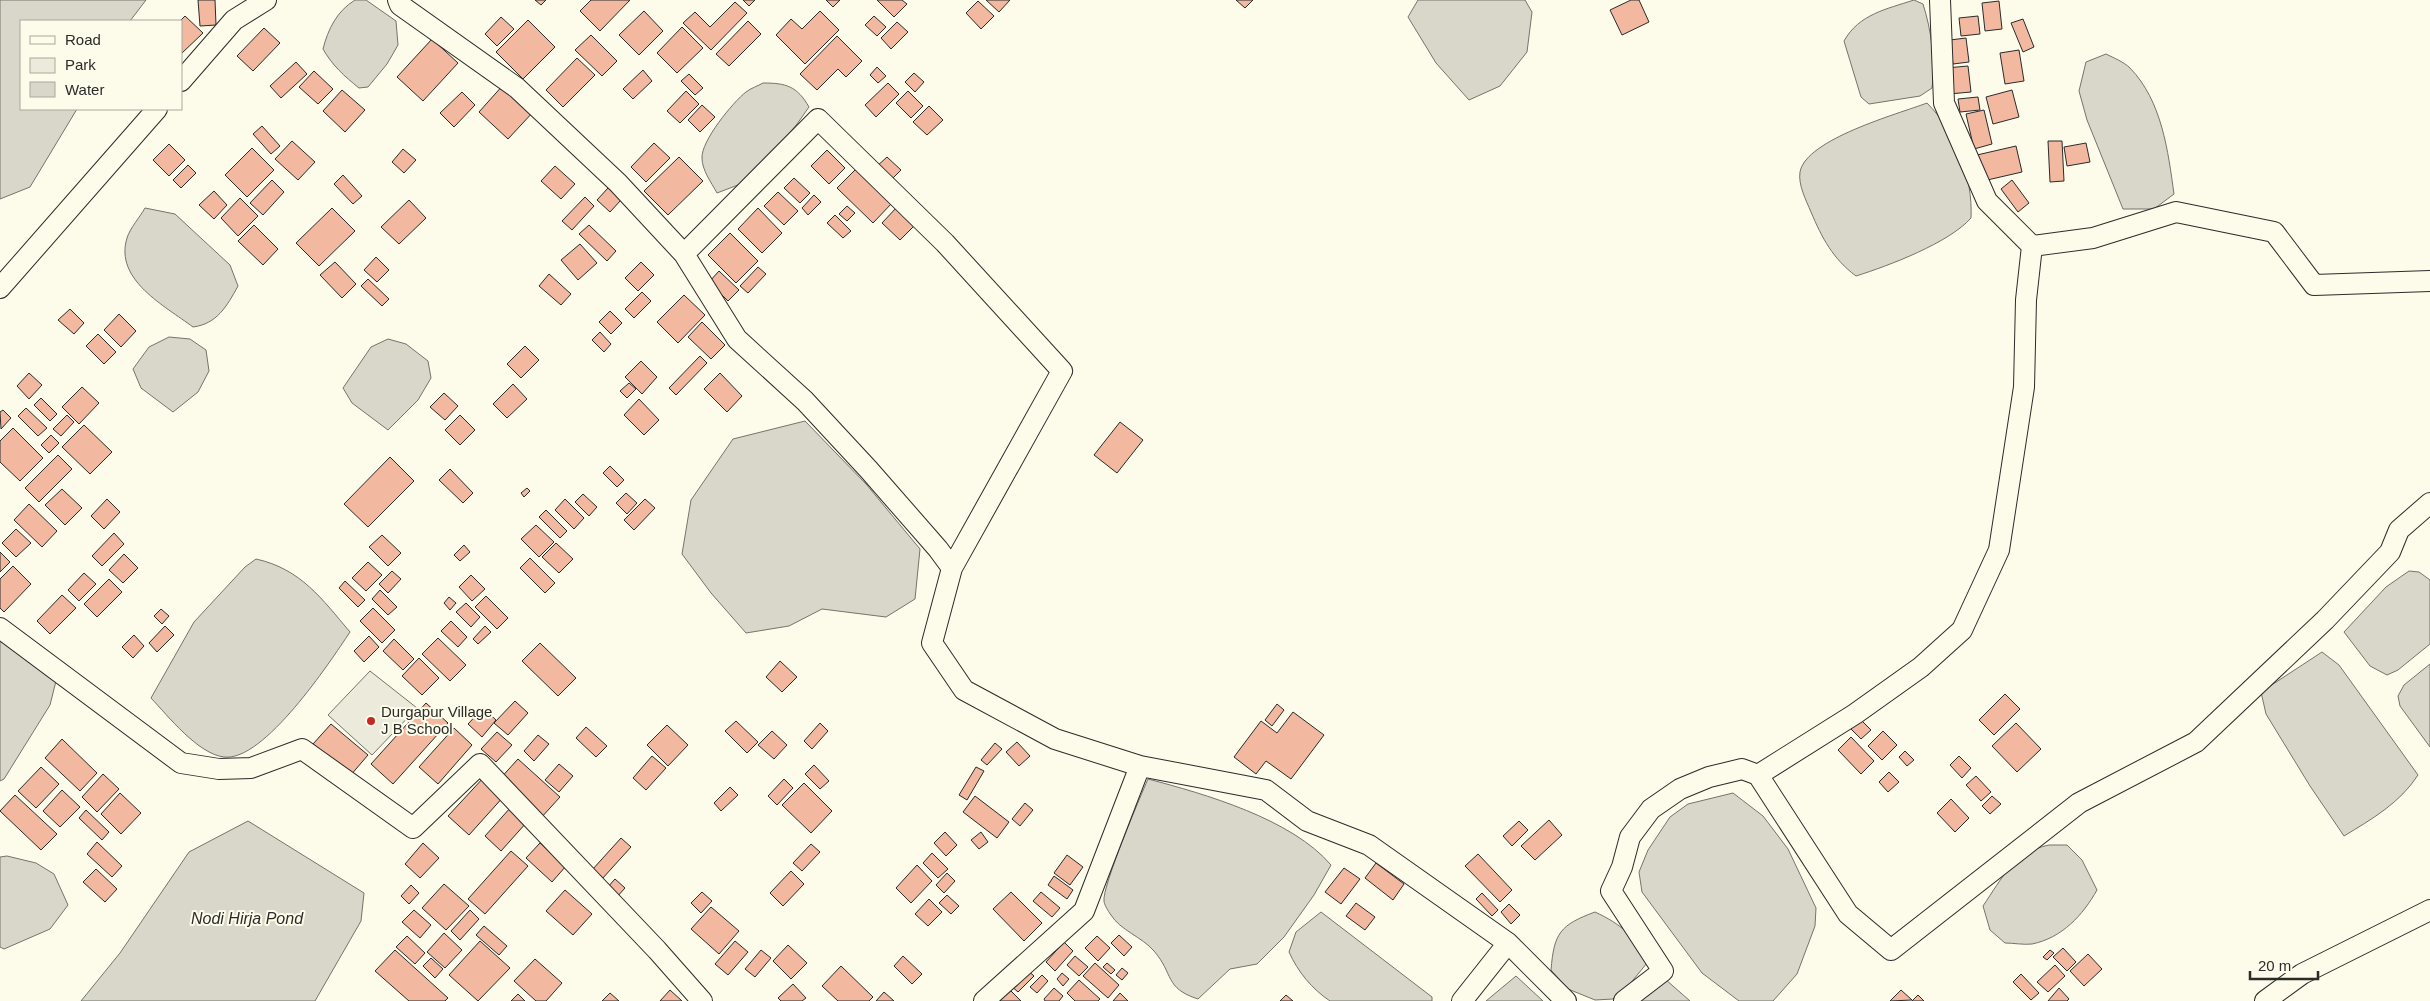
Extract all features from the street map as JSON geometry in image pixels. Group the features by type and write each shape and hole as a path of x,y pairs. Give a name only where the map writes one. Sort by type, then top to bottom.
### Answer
{"street":[{"path":"182,79 234,20 266,0"},
{"path":"398,0 400,5 516,88 618,183 684,254 737,339 805,401 869,470 938,549 952,568"},
{"path":"1940,0 1944,103 1987,201 2032,246"},
{"path":"0,288 156,110"},
{"path":"684,254 818,120 944,243 1062,371 952,568 932,644 964,690 1055,739 1140,766 1266,790 1307,820 1369,845 1508,943 1566,1001"},
{"path":"2032,246 2093,238 2176,212 2274,232 2314,285 2430,281"},
{"path":"1758,776 1855,714 1921,667 1962,630 1999,550 2024,387 2026,300 2032,246"},
{"path":"1624,1001 1664,971 1610,892 1622,867 1630,837 1650,809 1680,789 1709,776 1742,768 1758,776 1848,914 1891,950 2079,803 2196,742 2325,620 2390,552 2398,530 2430,503"},
{"path":"0,628 181,764 219,769 251,768 302,749 413,828 480,764 657,950 702,1001"},
{"path":"984,1001 1084,911 1140,766"},
{"path":"2266,1001 2302,974 2430,910"},
{"path":"1462,1001 1508,943"}],"green space":[{"path":"370,671 417,708 372,755 328,715"}],"water":[{"path":"0,0 146,0 131,20 20,20 20,110 76,110 30,187 0,199"},
{"path":"355,0 366,0 396,21 398,45 387,64 368,87 359,88 339,70 323,49 334,21 343,9"},
{"path":"1418,0 1525,0 1532,12 1527,52 1500,86 1469,100 1436,63 1408,17"},
{"path":"1914,0 1923,4 1928,24 1933,57 1932,88 1920,96 1869,104 1861,97 1844,41 1857,24 1874,14"},
{"path":"2106,54 2128,66 2141,81 2150,96 2162,127 2174,194 2154,209 2123,209 2087,120 2079,91 2086,62"},
{"path":"763,83 790,87 800,94 809,107 751,180 717,193 707,176 702,162 703,151 712,132 740,97"},
{"path":"1927,103 1946,127 1961,156 1969,187 1971,218 1961,227 1933,245 1901,260 1856,276 1841,262 1824,239 1803,192 1800,172 1806,160 1818,149 1835,139 1855,129"},
{"path":"145,208 175,214 230,265 238,286 225,307 209,322 193,327 156,301 135,279 128,267 125,253 128,234"},
{"path":"169,337 190,339 206,350 209,371 198,392 173,412 141,388 133,369 149,347"},
{"path":"388,339 406,344 428,361 431,378 418,400 388,430 352,403 343,388 371,347"},
{"path":"805,421 866,484 920,549 915,599 886,617 822,609 789,626 746,633 711,593 682,554 691,500 733,439"},
{"path":"256,559 286,570 298,578 320,597 350,632 312,686 276,728 258,744 240,754 224,757 204,749 194,742 151,698 194,622 245,567"},
{"path":"2409,571 2419,572 2430,580 2430,644 2398,670 2387,675 2370,666 2344,632 2386,587"},
{"path":"0,637 56,681 50,705 4,779 0,781"},
{"path":"2322,652 2339,665 2418,775 2394,802 2375,817 2344,836 2310,786 2266,714 2261,692"},
{"path":"2430,664 2430,747 2400,706 2398,696 2404,685"},
{"path":"1148,779 1195,792 1246,810 1294,834 1331,865 1314,895 1284,937 1257,964 1230,969 1198,999 1187,995 1174,985 1154,951 1115,920 1107,910 1104,902 1105,892 1115,861"},
{"path":"1733,793 1763,816 1788,849 1816,908 1815,926 1797,974 1773,1001 1739,1001 1702,973 1642,892 1639,872 1648,850 1670,817 1688,804"},
{"name":"Nodi Hirja Pond","path":"248,821 364,893 361,921 315,1001 81,1001 120,953 189,852"},
{"path":"2049,845 2067,845 2082,860 2097,890 2078,916 2053,937 2032,944 2005,943 1990,930 1983,906 2003,876 2018,860 2037,848"},
{"path":"7,856 36,863 54,874 68,905 50,929 4,949 0,947 0,857"},
{"path":"1321,912 1432,997 1432,1001 1330,1001 1323,996 1306,980 1289,952 1296,932"},
{"path":"1595,912 1613,921 1627,932 1638,946 1647,963 1625,990 1613,999 1595,1000 1568,989 1551,970 1554,947 1561,932 1574,921"},
{"path":"1516,976 1543,1001 1486,1001"},
{"path":"1665,979 1690,1001 1638,1001"}],"building":[{"path":"198,0 215,0 216,25 200,26"},
{"path":"535,0 546,0 541,5"},
{"path":"591,0 630,0 600,31 580,11"},
{"path":"743,0 755,0 749,6"},
{"path":"826,0 840,0 833,7"},
{"path":"877,0 902,0 907,4 894,17"},
{"path":"986,0 1010,0 999,12"},
{"path":"1236,0 1253,0 1245,8"},
{"path":"1631,0 1639,0 1649,22 1622,35 1610,10"},
{"path":"978,1 994,16 981,29 966,13"},
{"path":"1999,1 2002,29 1985,31 1982,3"},
{"path":"735,2 747,13 711,50 683,23 695,12 710,27"},
{"path":"644,11 663,31 639,55 619,35"},
{"path":"820,11 839,30 805,64 776,35 791,19 802,29"},
{"path":"185,16 203,33 182,53 182,20"},
{"path":"874,16 886,27 877,36 865,25"},
{"path":"1978,16 1980,34 1961,36 1959,18"},
{"path":"501,17 514,29 497,46 485,34"},
{"path":"2023,19 2034,47 2023,52 2011,23"},
{"path":"528,20 555,47 523,79 496,52"},
{"path":"748,21 761,34 729,66 716,54"},
{"path":"897,22 908,32 891,49 881,38"},
{"path":"682,27 703,48 677,73 657,53"},
{"path":"264,28 280,43 253,71 237,56"},
{"path":"591,35 617,61 602,76 575,50"},
{"path":"837,36 862,61 846,77 838,69 817,90 800,74"},
{"path":"1966,38 1969,62 1953,64 1950,40"},
{"path":"432,39 458,63 423,101 397,77"},
{"path":"2019,50 2024,81 2005,84 2000,53"},
{"path":"577,58 595,75 563,107 546,90"},
{"path":"296,62 307,74 281,98 270,86"},
{"path":"1968,66 1971,92 1949,94 1946,68"},
{"path":"877,67 886,76 878,83 870,75"},
{"path":"643,70 652,81 633,99 623,89"},
{"path":"314,71 333,89 318,104 299,87"},
{"path":"914,73 924,82 915,92 905,82"},
{"path":"689,74 703,88 695,95 681,81"},
{"path":"888,83 899,94 876,117 865,105"},
{"path":"504,84 534,111 508,139 479,112"},
{"path":"342,90 365,110 345,132 323,111"},
{"path":"2012,90 2019,117 1993,124 1986,97"},
{"path":"686,91 699,104 680,123 667,111"},
{"path":"908,91 923,106 911,118 896,103"},
{"path":"462,92 475,105 454,127 440,113"},
{"path":"1978,97 1980,110 1960,112 1958,99"},
{"path":"702,105 715,117 700,132 688,120"},
{"path":"929,106 943,120 927,135 913,122"},
{"path":"1984,110 1992,144 1974,149 1966,114"},
{"path":"262,126 280,146 271,154 253,134"},
{"path":"292,141 315,162 298,180 275,159"},
{"path":"2048,141 2062,141 2064,181 2050,182"},
{"path":"654,143 670,158 646,182 631,167"},
{"path":"2086,143 2090,162 2067,166 2064,147"},
{"path":"169,144 185,160 169,176 153,160"},
{"path":"2016,146 2022,172 1983,181 1977,155"},
{"path":"252,148 274,170 247,197 225,175"},
{"path":"403,149 416,160 404,173 392,162"},
{"path":"827,150 845,168 829,184 811,166"},
{"path":"679,157 703,181 668,215 644,191"},
{"path":"887,157 901,170 890,181 876,167"},
{"path":"188,165 196,173 181,188 173,180"},
{"path":"555,166 575,184 561,199 541,181"},
{"path":"858,167 893,202 873,223 837,188"},
{"path":"343,175 362,196 353,204 334,184"},
{"path":"794,178 810,193 800,203 784,188"},
{"path":"272,180 284,192 263,215 250,203"},
{"path":"2012,180 2029,203 2018,212 2001,189"},
{"path":"608,188 621,200 610,212 597,200"},
{"path":"214,191 227,205 214,219 199,205"},
{"path":"778,192 798,211 784,225 764,206"},
{"path":"814,195 821,202 808,215 802,208"},
{"path":"585,197 594,206 572,230 562,221"},
{"path":"240,198 258,216 238,236 221,218"},
{"path":"409,200 426,218 399,244 381,227"},
{"path":"847,206 855,213 847,221 839,214"},
{"path":"897,207 915,225 900,240 882,223"},
{"path":"332,208 355,231 319,266 296,243"},
{"path":"758,208 782,233 762,253 738,229"},
{"path":"835,215 851,231 843,238 827,223"},
{"path":"254,225 278,249 263,265 238,241"},
{"path":"589,225 616,251 607,261 579,234"},
{"path":"730,233 758,261 736,283 708,255"},
{"path":"580,244 597,263 578,280 561,260"},
{"path":"376,257 389,270 377,282 364,270"},
{"path":"335,262 356,284 342,298 320,275"},
{"path":"641,262 654,275 638,291 625,278"},
{"path":"758,267 766,274 748,293 740,286"},
{"path":"719,271 739,290 728,301 709,282"},
{"path":"549,274 571,294 561,305 539,286"},
{"path":"368,279 389,299 382,306 361,286"},
{"path":"642,292 651,301 634,318 625,309"},
{"path":"684,295 705,315 678,343 657,322"},
{"path":"70,309 84,323 74,334 58,320"},
{"path":"610,311 622,323 611,334 599,322"},
{"path":"119,314 136,331 121,347 104,330"},
{"path":"702,322 725,345 711,359 688,337"},
{"path":"600,332 611,344 604,352 592,340"},
{"path":"98,334 116,352 104,364 86,346"},
{"path":"525,346 539,360 521,378 507,364"},
{"path":"700,356 707,363 676,395 669,388"},
{"path":"641,361 657,377 642,394 625,377"},
{"path":"29,373 42,385 29,399 17,386"},
{"path":"720,373 742,396 727,412 704,389"},
{"path":"629,383 636,389 627,398 620,391"},
{"path":"513,384 527,399 507,418 493,404"},
{"path":"82,387 99,403 79,424 62,407"},
{"path":"444,393 458,406 445,420 430,407"},
{"path":"41,398 57,414 50,421 34,405"},
{"path":"639,399 659,420 644,435 624,415"},
{"path":"26,408 47,428 38,436 18,416"},
{"path":"3,410 11,418 1,429 0,412"},
{"path":"67,415 74,422 61,436 53,429"},
{"path":"460,415 475,430 460,445 445,430"},
{"path":"1120,422 1143,440 1117,473 1094,455"},
{"path":"84,425 112,452 90,474 62,447"},
{"path":"13,428 43,458 20,481 0,462 0,441"},
{"path":"51,435 59,443 49,453 41,445"},
{"path":"58,455 72,469 39,502 25,488"},
{"path":"390,457 414,481 368,527 344,504"},
{"path":"610,466 624,480 617,487 603,473"},
{"path":"450,469 473,493 463,503 439,480"},
{"path":"527,488 530,491 524,497 521,493"},
{"path":"62,489 82,508 65,525 45,505"},
{"path":"626,493 637,503 627,514 616,503"},
{"path":"583,494 597,507 589,516 575,502"},
{"path":"107,499 120,512 104,529 91,516"},
{"path":"565,499 584,518 574,529 555,510"},
{"path":"645,499 655,508 634,530 624,520"},
{"path":"29,504 57,531 42,547 14,520"},
{"path":"546,510 567,531 560,538 539,517"},
{"path":"536,525 554,542 539,557 521,539"},
{"path":"16,529 31,543 16,557 2,543"},
{"path":"114,533 124,544 102,566 92,556"},
{"path":"382,535 401,553 388,566 369,547"},
{"path":"556,543 573,559 559,573 542,557"},
{"path":"464,545 470,552 460,561 454,555"},
{"path":"0,552 10,562 0,572"},
{"path":"124,554 138,568 123,583 109,570"},
{"path":"530,558 555,583 545,593 520,568"},
{"path":"368,562 382,575 366,591 352,578"},
{"path":"13,566 31,584 4,612 0,608 0,579"},
{"path":"392,571 401,579 388,593 379,584"},
{"path":"84,573 96,584 79,601 68,590"},
{"path":"471,575 485,589 472,601 459,587"},
{"path":"109,579 122,592 97,617 84,604"},
{"path":"345,581 365,600 358,607 339,588"},
{"path":"380,590 397,607 388,615 372,599"},
{"path":"62,595 76,608 50,634 37,621"},
{"path":"486,596 508,618 497,629 475,607"},
{"path":"449,597 456,603 450,610 444,603"},
{"path":"466,603 480,617 471,627 456,612"},
{"path":"373,608 395,630 382,643 360,621"},
{"path":"161,609 169,616 162,624 154,616"},
{"path":"451,621 467,637 458,647 441,631"},
{"path":"165,626 174,635 157,652 149,643"},
{"path":"485,626 491,632 478,644 473,639"},
{"path":"134,635 144,646 133,658 122,647"},
{"path":"369,636 379,647 364,662 354,651"},
{"path":"438,638 466,665 450,681 422,654"},
{"path":"394,639 414,659 403,670 383,651"},
{"path":"540,643 576,678 558,696 522,661"},
{"path":"419,658 439,678 422,695 402,676"},
{"path":"780,661 797,677 782,692 766,677"},
{"path":"2005,694 2020,709 1994,735 1979,720"},
{"path":"515,701 528,713 508,735 494,723"},
{"path":"426,703 448,723 393,784 371,764"},
{"path":"1277,704 1284,710 1272,726 1265,720"},
{"path":"483,708 496,720 482,737 468,724"},
{"path":"1293,712 1324,735 1291,779 1266,761 1256,774 1234,757 1261,721 1277,733"},
{"path":"1859,718 1871,730 1861,739 1850,728"},
{"path":"736,721 758,742 747,753 725,731"},
{"path":"820,723 828,731 812,749 804,741"},
{"path":"2016,723 2041,749 2017,772 1992,746"},
{"path":"331,724 368,755 350,776 313,744"},
{"path":"667,725 688,745 668,766 647,745"},
{"path":"586,727 607,746 596,757 576,738"},
{"path":"454,728 472,745 438,784 419,767"},
{"path":"772,731 787,745 774,759 758,745"},
{"path":"1883,731 1897,745 1882,760 1868,746"},
{"path":"497,732 512,745 496,762 481,749"},
{"path":"538,735 549,744 534,761 524,751"},
{"path":"1851,737 1874,761 1861,774 1838,750"},
{"path":"62,739 97,773 80,791 45,758"},
{"path":"1017,742 1030,756 1019,766 1006,752"},
{"path":"995,743 1002,749 987,765 981,760"},
{"path":"1905,751 1914,760 1907,766 1899,757"},
{"path":"652,756 666,768 646,790 633,778"},
{"path":"1959,756 1971,768 1962,778 1950,765"},
{"path":"518,759 560,797 540,819 498,781"},
{"path":"559,764 573,776 559,792 545,780"},
{"path":"814,765 829,781 820,789 805,774"},
{"path":"41,767 59,784 36,808 18,791"},
{"path":"976,767 984,771 967,800 959,795"},
{"path":"1889,772 1899,782 1888,792 1879,782"},
{"path":"103,774 119,789 97,812 82,797"},
{"path":"485,776 505,795 469,835 448,816"},
{"path":"1976,776 1991,792 1981,801 1966,785"},
{"path":"784,779 793,788 777,805 768,796"},
{"path":"804,783 832,811 811,833 782,805"},
{"path":"730,787 738,795 721,811 714,803"},
{"path":"62,790 80,807 60,827 43,811"},
{"path":"120,793 141,813 121,834 101,814"},
{"path":"15,795 57,834 41,850 0,811"},
{"path":"975,796 1009,822 997,838 963,812"},
{"path":"1992,796 2001,804 1990,814 1982,806"},
{"path":"1951,799 1969,818 1955,832 1937,813"},
{"path":"1025,803 1033,810 1020,826 1012,819"},
{"path":"511,807 527,822 501,851 485,836"},
{"path":"86,810 109,832 102,840 79,818"},
{"path":"1549,820 1562,835 1535,860 1521,846"},
{"path":"1519,821 1528,830 1512,846 1503,836"},
{"path":"945,832 957,845 946,856 934,843"},
{"path":"981,832 988,842 979,849 971,840"},
{"path":"621,838 631,847 602,879 592,870"},
{"path":"97,842 122,866 112,877 87,854"},
{"path":"423,843 439,858 420,878 405,864"},
{"path":"540,843 566,866 552,882 526,858"},
{"path":"811,844 820,852 802,871 793,863"},
{"path":"511,851 528,866 485,914 468,899"},
{"path":"932,853 948,869 938,878 923,863"},
{"path":"1478,854 1512,890 1500,902 1465,866"},
{"path":"1067,855 1083,867 1070,885 1054,873"},
{"path":"1376,863 1404,884 1393,900 1365,878"},
{"path":"917,865 932,881 911,903 896,888"},
{"path":"1344,868 1360,879 1341,904 1325,892"},
{"path":"96,869 117,889 105,902 83,882"},
{"path":"791,871 804,884 783,906 770,893"},
{"path":"947,873 955,881 944,893 936,885"},
{"path":"1054,876 1073,890 1067,899 1048,885"},
{"path":"615,879 625,888 616,898 606,889"},
{"path":"444,884 469,906 446,930 422,908"},
{"path":"411,885 419,893 409,904 401,896"},
{"path":"565,890 592,914 573,935 546,911"},
{"path":"702,892 712,901 701,913 691,903"},
{"path":"1011,892 1042,923 1024,941 993,909"},
{"path":"1041,892 1060,908 1052,917 1033,901"},
{"path":"1482,893 1498,910 1492,916 1476,899"},
{"path":"947,895 959,906 951,914 939,903"},
{"path":"929,899 942,912 928,926 915,914"},
{"path":"1356,903 1375,917 1365,930 1346,916"},
{"path":"1509,904 1520,915 1511,924 1501,912"},
{"path":"711,907 739,931 719,954 691,929"},
{"path":"414,910 431,925 420,938 402,922"},
{"path":"470,910 479,919 460,940 451,931"},
{"path":"484,926 507,946 499,955 476,935"},
{"path":"444,933 462,950 445,968 427,952"},
{"path":"1119,935 1132,947 1124,956 1111,943"},
{"path":"407,936 425,953 415,964 396,947"},
{"path":"1097,936 1110,948 1098,961 1085,948"},
{"path":"480,941 510,968 478,1001 449,975"},
{"path":"735,941 748,952 728,975 715,964"},
{"path":"1064,942 1073,951 1055,971 1046,962"},
{"path":"788,945 807,963 791,979 773,961"},
{"path":"2063,948 2076,962 2067,971 2053,957"},
{"path":"395,950 448,998 445,1001 409,1001 375,971"},
{"path":"761,950 771,958 755,977 745,969"},
{"path":"2050,950 2054,953 2047,960 2043,957"},
{"path":"2088,954 2102,969 2084,986 2070,971"},
{"path":"903,956 922,974 912,984 894,966"},
{"path":"1075,956 1088,967 1079,976 1067,965"},
{"path":"431,958 443,969 435,978 423,966"},
{"path":"535,959 562,983 546,1001 536,1001 514,981"},
{"path":"1095,963 1119,985 1108,998 1083,976"},
{"path":"1107,963 1115,970 1111,974 1103,967"},
{"path":"2055,965 2065,976 2048,992 2037,982"},
{"path":"841,966 873,997 869,1001 838,1001 822,986"},
{"path":"1025,968 1034,976 1018,992 1010,985"},
{"path":"1122,968 1128,973 1122,980 1116,975"},
{"path":"1062,973 1069,979 1063,986 1057,979"},
{"path":"2021,974 2039,993 2031,1000 2013,982"},
{"path":"1042,975 1048,981 1037,993 1030,987"},
{"path":"1079,980 1100,999 1098,1001 1075,1001 1067,993"},
{"path":"793,984 806,998 802,1001 781,1001 778,998"},
{"path":"1054,988 1063,996 1059,1001 1045,1001 1044,999"},
{"path":"2059,988 2069,999 2067,1001 2048,1001"},
{"path":"670,990 682,1001 660,1001"},
{"path":"1010,990 1021,1001 1000,1001"},
{"path":"1901,990 1912,1000 1890,1001"},
{"path":"884,992 894,1001 876,1001"},
{"path":"610,993 619,1001 602,1001"},
{"path":"1120,993 1128,1001 1113,1001"},
{"path":"518,994 525,1001 511,1001"},
{"path":"1286,995 1293,1001 1280,1001"},
{"path":"1918,995 1924,1001 1912,1001"}],"place":[{"name":"Durgapur Village J B School","path":"371,721"}]}
